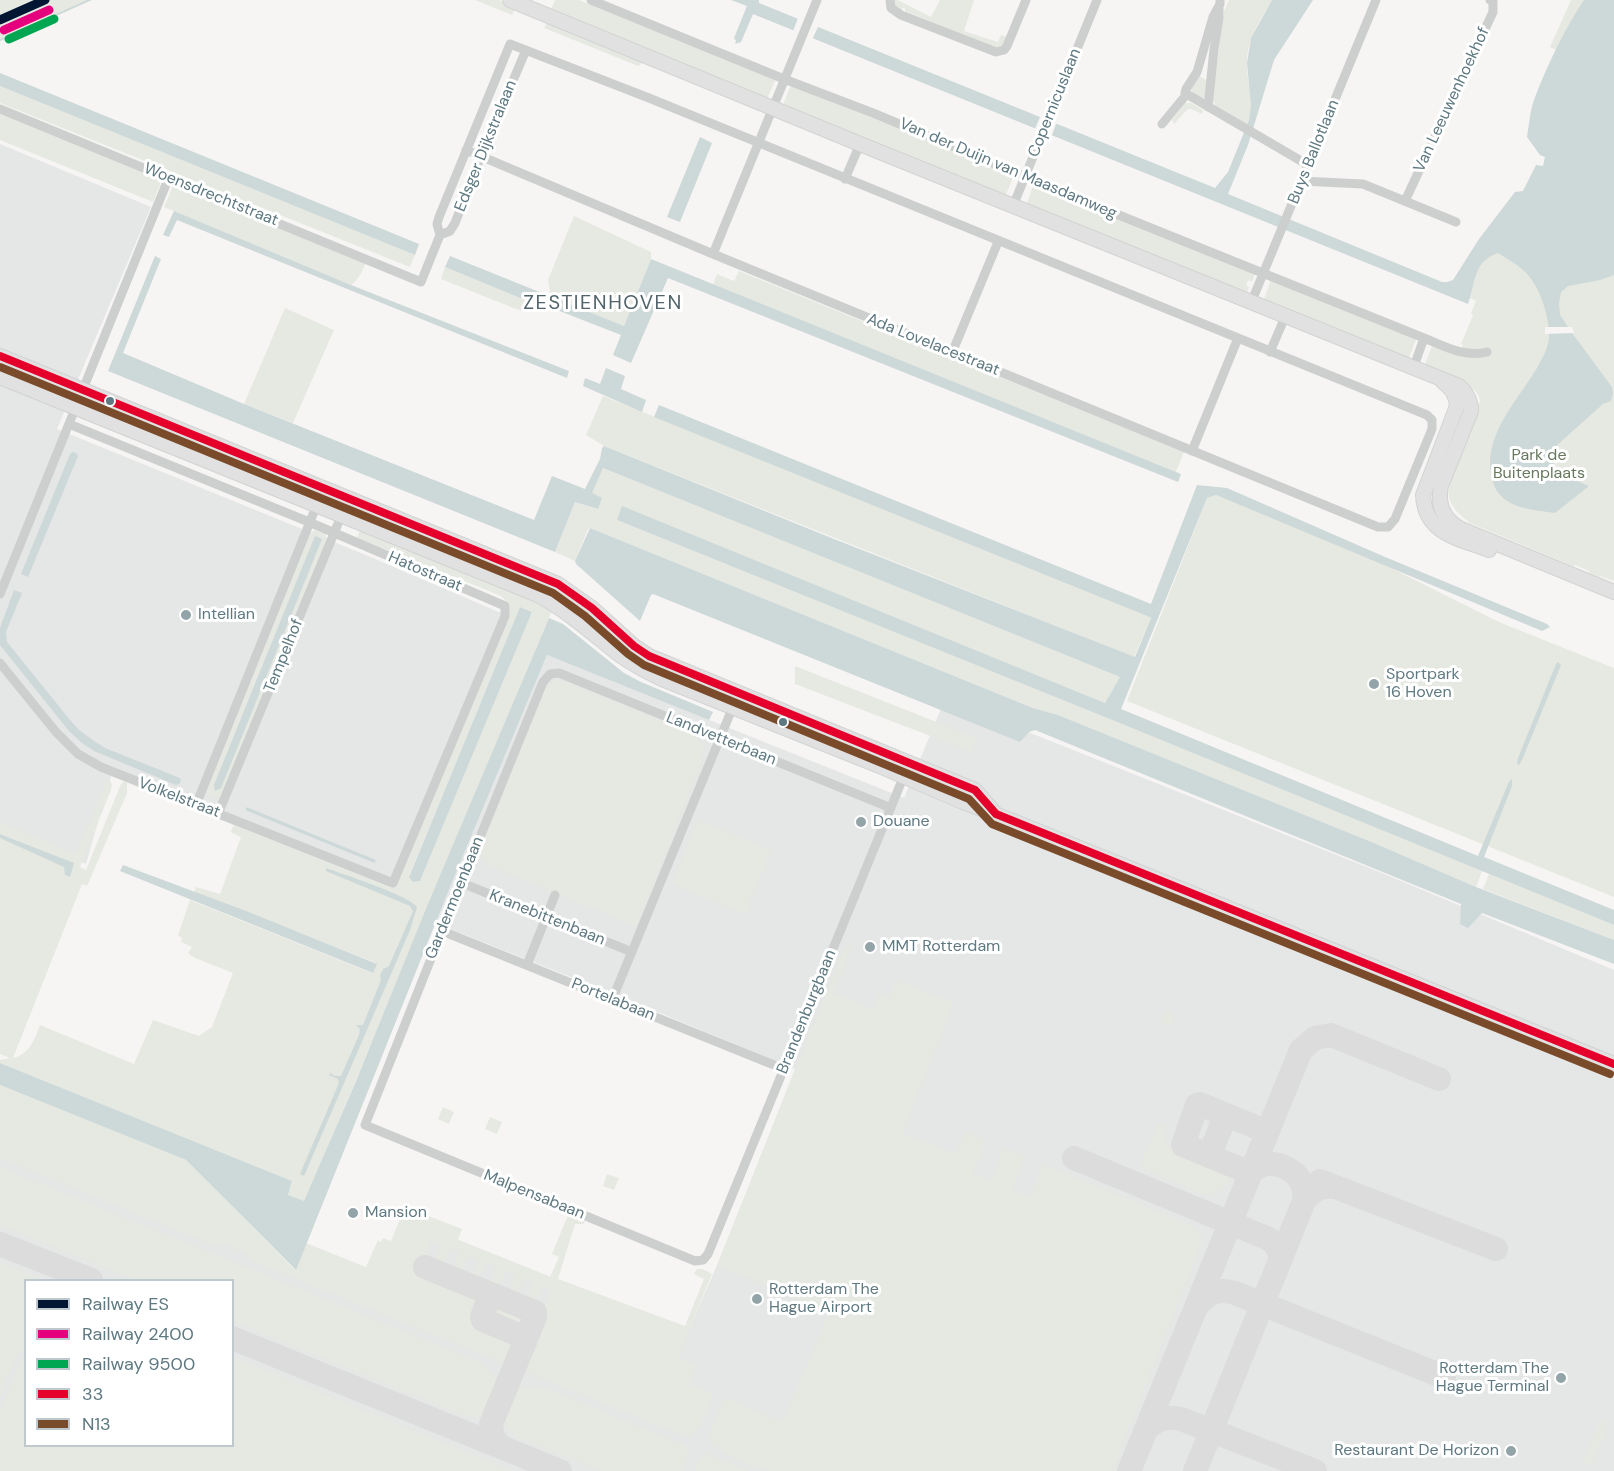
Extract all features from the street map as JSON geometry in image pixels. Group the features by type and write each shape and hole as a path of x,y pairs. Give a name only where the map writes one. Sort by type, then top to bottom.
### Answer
{"main road":[{"name":"Van der Duijn van Maasdamweg","path":"510,0 535,5 860,144 1459,386 1467,394 1471,405 1468,419 1441,486 1440,504 1447,519 1461,529 1614,592"},
{"path":"0,356 558,584 592,608 634,646 649,656 975,790 996,814"},
{"name":"Van der Duijn van Maasdamweg","path":"1431,376 1450,387 1456,396 1457,406 1424,495 1425,509 1433,524 1450,535 1614,601"},
{"path":"0,377 538,595 565,612 622,657 662,679 1614,1064"}],"street":[{"name":"Van der Duijn van Maasdamweg","path":"591,0 1424,338 1464,353 1487,352"},
{"path":"713,254 817,0"},
{"path":"890,0 891,8 901,15 996,52 1004,50 1007,46 1026,0"},
{"name":"Copernicuslaan","path":"1013,206 1097,0"},
{"name":"Buys Ballotlaan","path":"1251,303 1376,0"},
{"name":"Van Leeuwenhoekhof","path":"1405,201 1493,12 1493,2 1490,0"},
{"path":"1208,107 1212,77 1210,48 1213,17 1221,3"},
{"name":"Edsger Dijkstralaan","path":"421,282 440,235 437,224 439,217 510,44 526,50 455,223 450,231 440,235"},
{"path":"1162,124 1186,95 1186,89 1210,48"},
{"path":"526,50 1270,352 1285,317"},
{"path":"1197,72 1212,77"},
{"path":"1186,95 1308,165"},
{"name":"Woensdrechtstraat","path":"0,109 421,282"},
{"path":"845,179 860,144"},
{"name":"Ada Lovelacestraat","path":"466,150 1378,528 1388,527 1395,519 1424,449 1432,429 1432,420 1426,415 1270,352"},
{"path":"0,594 170,177"},
{"path":"1301,181 1363,184 1456,222"},
{"path":"952,353 998,242"},
{"path":"1192,451 1238,338"},
{"path":"1413,369 1424,338"},
{"name":"Hatostraat","path":"69,424 309,522 505,606 505,616 393,882"},
{"name":"Tempelhof","path":"196,805 324,488"},
{"name":"Tempelhof","path":"218,814 349,497"},
{"name":"Volkelstraat","path":"0,663 56,732 78,754 111,772 393,882"},
{"name":"Landvetterbaan","path":"550,674 559,673 891,808"},
{"name":"Gardermoenbaan","path":"365,1125 543,682 550,674"},
{"path":"612,1000 739,692"},
{"name":"Brandenburgbaan","path":"703,1260 708,1254 909,762"},
{"name":"Kranebittenbaan","path":"462,883 632,952"},
{"path":"527,965 555,895"},
{"name":"Portelabaan","path":"442,931 784,1069"},
{"name":"Malpensabaan","path":"365,1125 695,1261 703,1260"}],"shaded area":[{"path":"87,0 92,0 0,41 0,39"},
{"path":"731,0 759,0 759,3 1215,188 1228,172 1249,120 1251,106 1247,63 1251,38 1272,0 1313,0 1274,60 1248,145 1228,194 1442,282 1447,282 1453,280 1479,239 1515,192 1523,191 1536,165 1543,166 1545,157 1540,155 1527,137 1532,109 1550,62 1577,11 1584,0 1614,0 1614,275 1568,286 1561,292 1559,303 1560,315 1612,387 1611,401 1603,404 1556,446 1552,454 1552,461 1560,472 1589,486 1555,513 1514,505 1499,494 1494,485 1490,459 1497,431 1539,365 1549,338 1546,312 1535,285 1521,268 1498,253 1484,261 1480,267 1468,304 753,14 741,42 735,44 734,38 747,6"},
{"path":"0,73 419,244 415,255 0,86"},
{"path":"700,137 712,143 680,222 667,217"},
{"path":"0,144 151,207 57,429 373,558 515,619 402,892 140,788 112,773 86,864 0,829"},
{"path":"174,211 351,285 569,371 567,378 177,220 169,237 163,235"},
{"path":"155,256 161,259 123,353 534,520 552,476 585,489 604,446 1135,657 1151,618 654,417 659,405 1151,604 1197,485 1227,488 1547,624 1550,627 1542,631 1216,495 1207,498 1121,709 1478,856 1511,779 1512,786 1484,857 1614,910 1614,925 617,520 622,506 1105,703 1120,677 603,468 592,493 602,498 598,509 575,502 555,552 108,371"},
{"path":"450,256 624,326 651,259 1181,474 1178,482 668,278 631,363 613,355 621,335 534,301 525,300 445,267"},
{"path":"606,368 625,376 621,389 646,400 642,412 583,386 585,378 600,384"},
{"path":"73,452 78,456 28,577 21,574 70,454"},
{"path":"590,528 1033,708 1058,715 1374,843 1476,887 1614,940 1614,964 1482,913 1468,928 1460,924 1461,904 1035,730 1029,732 1020,742 653,594 640,621 576,564 575,561"},
{"path":"315,536 322,539 221,788 215,791 214,785"},
{"path":"14,590 22,593 6,632 7,642 70,720 79,730 105,748 180,778 179,784 176,785 94,751 69,731 0,645 0,628"},
{"path":"520,607 532,612 420,881 413,882 409,877"},
{"path":"549,618 563,624 624,673 713,712 709,720 547,655 450,887 296,1270 186,1160 0,1085 0,1063 292,1181 288,1195 304,1201"},
{"name":"Rotterdam The Hague Airport","path":"547,655 904,798 945,699 1382,873 1614,970 1614,1471 0,1471 0,1096 284,1267 369,1303 404,1218 688,1332 721,1256 795,1069 435,923"},
{"path":"1558,662 1561,665 1519,765 1517,764 1518,758"},
{"path":"0,834 74,863 70,877 65,875 64,867 0,838"},
{"path":"123,865 246,911 377,964 373,973 120,871"},
{"path":"326,868 389,891 417,907 410,930 304,1176 300,1174 339,1083 338,1079 329,1075 330,1073 341,1076 359,1035 360,1029 356,1025 363,1025 381,980 380,975 383,969 389,966 413,911 410,906 326,871"}],"green space":[{"path":"0,0 87,0 0,39"},
{"path":"475,0 499,0 515,9 512,15"},
{"path":"555,0 579,0 776,79 766,101 550,12"},
{"path":"892,0 898,0 931,17 940,0 974,0 964,31 998,42 1001,35 1007,37 1003,46 997,49 905,11 905,8 902,10 893,7"},
{"path":"1229,0 1272,0 1255,31 1247,56 1251,110 1247,125 1215,105 1212,98 1224,11"},
{"name":"Park de Buitenplaats","path":"1571,0 1614,0 1614,581 1589,573 1575,565 1470,523 1457,512 1449,497 1449,487 1480,399 1470,387 1424,367 1432,346 1459,356 1476,301 1470,298 1477,271 1547,165 1569,26 1556,50 1550,47"},
{"path":"547,22 644,62 638,66 544,28"},
{"path":"1199,76 1207,82 1203,98 1194,95 1191,89"},
{"path":"791,85 1014,175 1005,197 782,107"},
{"path":"0,86 415,255 410,267 0,103"},
{"path":"1185,103 1191,103 1203,110 1202,114 1188,109 1174,124 1172,120"},
{"path":"0,113 162,179 153,202 0,140"},
{"path":"1034,183 1255,273 1252,282 1248,280 1246,285 1249,287 1246,295 1026,206"},
{"path":"174,184 366,261 362,271 351,285 164,207"},
{"path":"574,216 651,252 651,259 624,326 551,297 548,280"},
{"path":"445,267 525,300 534,301 526,312 516,309 441,279"},
{"path":"739,271 1184,452 1176,472 713,285 717,274 734,281"},
{"path":"1271,280 1416,339 1408,361 1263,302"},
{"path":"285,308 334,330 293,423 244,404"},
{"path":"603,396 1147,616 1151,618 1134,657 604,446 586,435"},
{"path":"603,468 1120,677 1105,703 623,507 617,520 1482,871 1476,887 1374,843 1058,715 1033,708 590,528 575,561 555,552 575,502 597,509 591,493"},
{"name":"Sportpark 16 Hoven","path":"1216,495 1383,564 1499,622 1614,668 1614,897 1127,701 1207,498"},
{"path":"361,527 553,608 304,1202 288,1195 292,1181 0,1063 0,1060 10,1058 0,1054 0,835 74,863 0,834 0,822 76,854 108,778 112,784 111,790 80,867 86,870 121,784 125,781 127,783 127,793 88,884 87,886 82,884 13,1058 27,1050 40,1025 134,1064 153,1020 199,1036 212,1027 233,973 195,958 188,953 192,947 181,942 182,938 178,935 190,900 372,973 376,963 194,892 196,887 220,894 241,837 232,833 234,825 395,889 509,617 509,610 508,604 499,595 357,538","holes":["520,607 532,612 420,881 413,882 409,876"]},
{"path":"315,530 325,534 327,539 220,799 213,798 206,790 310,533","holes":["314,537 322,539 221,788 215,790 214,785"]},
{"path":"795,666 977,738 972,752 795,684"},
{"path":"554,680 561,680 694,734 693,737 700,740 703,745 701,758 703,759 636,926 485,864 486,860 477,858 544,691 547,685"},
{"path":"698,820 771,850 745,914 672,884"},
{"path":"1489,874 1614,925 1614,940 1483,889"},
{"path":"845,946 851,948 833,993 872,1009 879,994 889,998 896,980 954,1003 902,1133 956,1154 965,1132 986,1140 973,1174 991,1181 1004,1148 1025,1156 1012,1190 1030,1197 1043,1164 1193,1226 1203,1239 1112,1471 768,1471 724,1454 712,1444 709,1433 725,1398 783,1422 829,1312 717,1265"},
{"path":"1168,1012 1173,1014 1175,1019 1173,1024 1168,1026 1163,1024 1161,1019 1163,1014"},
{"path":"0,1085 186,1160 295,1270 306,1243 366,1267 378,1240 381,1242 383,1238 391,1241 405,1207 462,1229 458,1240 550,1277 559,1257 552,1254 568,1215 585,1221 583,1224 575,1224 558,1279 685,1326 704,1279 694,1274 697,1269 706,1271 712,1274 678,1357 697,1367 689,1384 714,1394 700,1427 690,1436 681,1435 521,1370 545,1312 543,1310 551,1290 542,1286 534,1306 525,1303 533,1282 524,1278 515,1298 507,1295 515,1275 505,1271 497,1291 488,1288 496,1267 486,1263 478,1283 470,1280 478,1260 468,1256 460,1276 451,1272 460,1252 450,1248 441,1269 433,1265 441,1245 431,1241 423,1261 418,1259 415,1268 481,1296 476,1316 481,1325 514,1338 517,1342 508,1365 251,1261 244,1253 222,1243 213,1245 0,1158"},
{"path":"443,1107 454,1112 449,1124 438,1119"},
{"path":"490,1117 502,1122 497,1134 485,1129"},
{"path":"1158,1123 1166,1127 1164,1138 1166,1145 1232,1172 1227,1183 1219,1192 1203,1194 1140,1168"},
{"path":"0,1167 480,1362 501,1381 485,1412 476,1417 467,1417 234,1321 234,1279 134,1279 0,1225"},
{"path":"607,1174 619,1178 614,1190 603,1186"},
{"path":"0,1263 41,1279 24,1279 24,1352 19,1351 0,1396"},
{"path":"496,1302 525,1314 523,1327 518,1328 490,1317 488,1314"},
{"path":"24,1352 24,1447 234,1447 234,1357 513,1471 5,1471 0,1469 0,1411"},
{"path":"514,1387 544,1387 686,1446 689,1454 682,1471 601,1471 515,1436 506,1424 505,1418 506,1407"},
{"path":"1600,1420 1607,1422 1608,1425 1590,1466 1583,1462"},
{"path":"707,1454 749,1471 694,1471 700,1459"}],"pier":[{"path":"797,15 821,25 812,40 814,42 791,33 798,18"},
{"path":"1040,114 1060,122 1056,124 1051,138 1034,131"},
{"path":"1545,327 1572,327 1574,333 1545,334"}],"waterway":[{"path":"247,809 374,861"}],"taxiway":[{"path":"1129,1471 1301,1050 1315,1038 1331,1035 1439,1079"},
{"path":"1269,1129 1263,1130 1200,1104 1197,1105 1183,1145 1248,1172 1265,1164 1283,1166 1298,1177 1304,1190 1304,1201"},
{"path":"1211,1157 1210,1153 1226,1115"},
{"path":"1074,1158 1269,1239 1277,1247 1280,1258"},
{"path":"1320,1181 1496,1249"},
{"path":"1195,1471 1304,1201 1317,1189 1335,1187"},
{"path":"0,1244 88,1279"},
{"path":"425,1267 535,1312 535,1317 491,1424 493,1437 502,1447"},
{"path":"1197,1306 1205,1297 1214,1292 1235,1293 1444,1377"},
{"path":"487,1293 489,1297 483,1320 524,1337 525,1342"},
{"path":"234,1339 560,1471"},
{"path":"1147,1428 1163,1419 1181,1419 1315,1471"}],"rail line":[{"name":"ES","path":"0,20 45,0"},
{"name":"2400","path":"4,30 49,10"},
{"name":"9500","path":"9,39 54,19"}],"transit line":[{"name":"33","path":"0,356 558,584 592,608 634,646 649,656 975,790 996,814 1614,1064"},
{"name":"N13","path":"0,367 553,593 585,616 644,665 969,799 992,824 1610,1074"}],"place":[{"name":"Intellian","path":"186,615"},
{"name":"Sportpark 16 Hoven","path":"1374,684"},
{"name":"Douane","path":"861,822"},
{"name":"MMT Rotterdam","path":"870,947"},
{"name":"Mansion","path":"353,1213"},
{"name":"Rotterdam The Hague Airport","path":"757,1299"},
{"name":"Rotterdam The Hague Terminal","path":"1561,1378"},
{"name":"Restaurant De Horizon","path":"1511,1451"}],"district":[{"name":"ZESTIENHOVEN","path":"603,304"}]}
